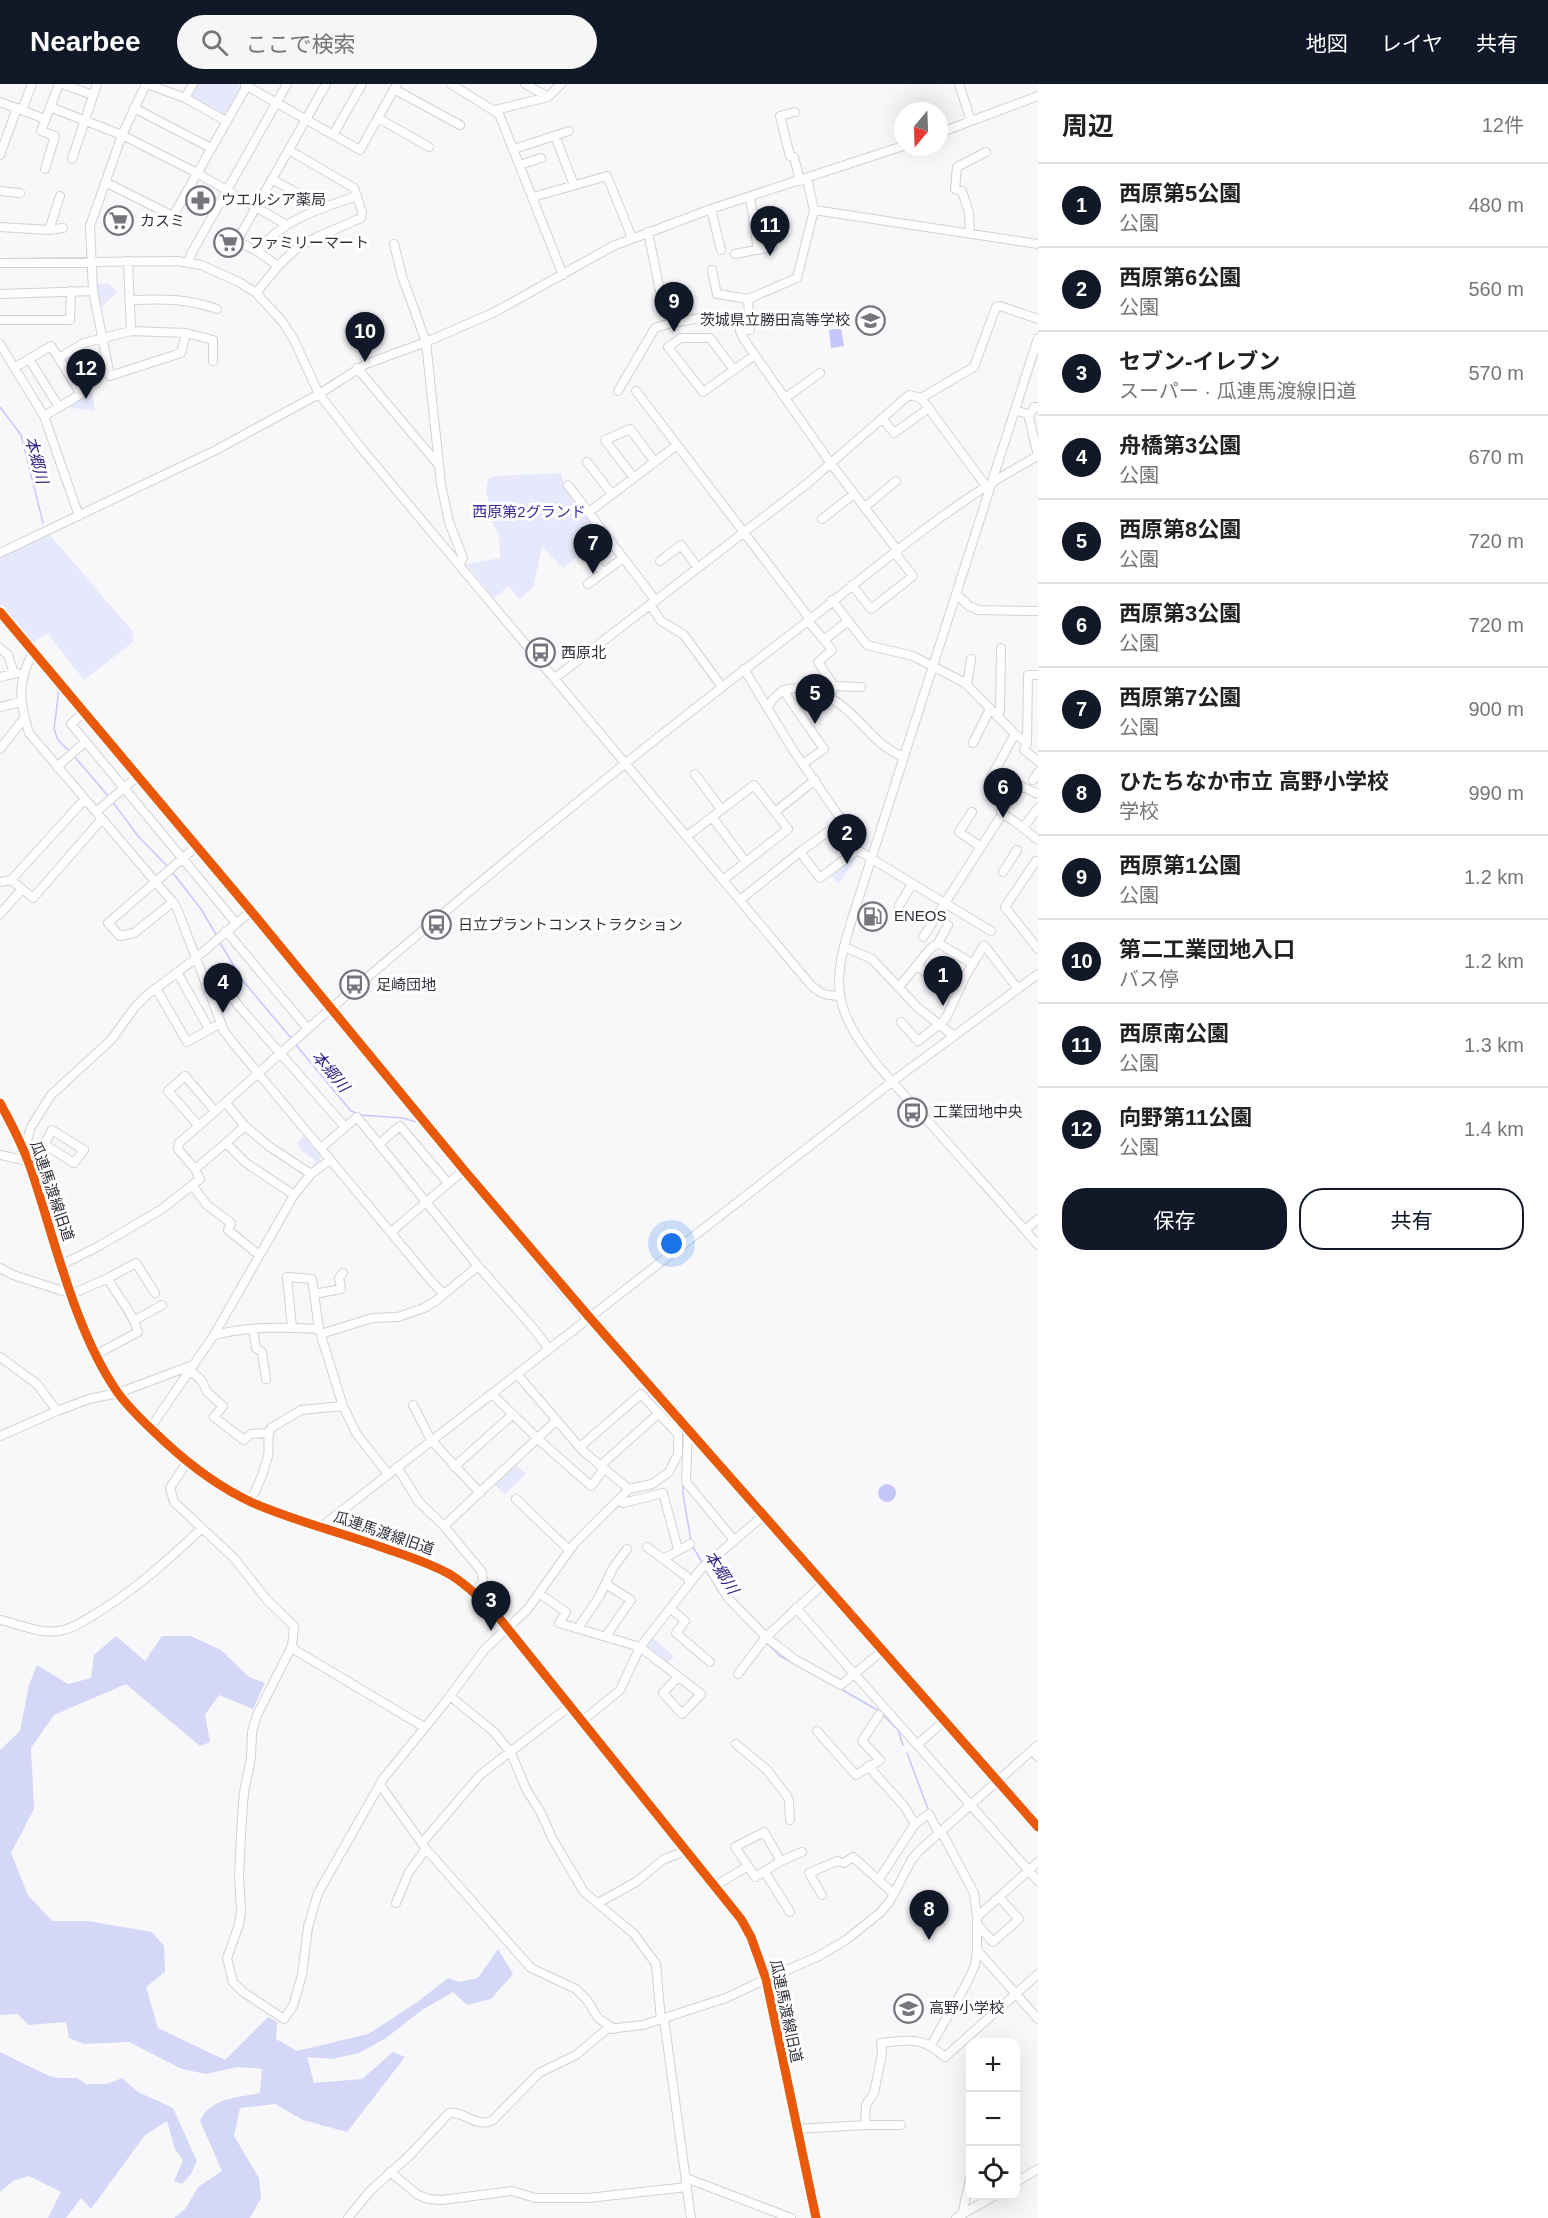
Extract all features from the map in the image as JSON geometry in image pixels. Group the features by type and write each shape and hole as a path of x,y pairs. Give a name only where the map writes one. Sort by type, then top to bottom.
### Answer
{"street":[{"path":"45,169 55,136 41,131 60,84 93,95"},
{"path":"72,159 98,84"},
{"path":"186,333 180,353 110,376 93,291 90,226 122,135 147,84 185,98 226,121"},
{"path":"185,98 193,84"},
{"path":"189,262 191,254 226,190 287,84"},
{"path":"278,266 257,251 237,241 326,84"},
{"path":"333,135 362,84"},
{"path":"451,84 499,114 563,275"},
{"path":"525,84 548,97"},
{"path":"495,110 548,97 561,84"},
{"path":"959,84 971,121"},
{"path":"0,155 29,85"},
{"path":"105,182 173,216 246,85 360,150 396,86 460,125"},
{"path":"948,130 1038,96"},
{"path":"0,102 45,119"},
{"path":"50,107 122,135 197,173 285,224"},
{"path":"134,108 211,148"},
{"path":"712,270 717,294 748,300 797,278 814,210 794,157 790,156 780,116 795,112"},
{"path":"378,118 429,147"},
{"path":"514,149 569,131"},
{"path":"555,136 574,185"},
{"path":"0,553 193,462 319,394 357,368 426,342 495,312 613,246 711,210 894,149"},
{"path":"256,293 298,246 361,218 363,212 354,188 289,150"},
{"path":"970,234 969,213 962,191 955,189 957,167 986,152"},
{"path":"520,165 542,158"},
{"path":"533,197 607,176 632,238"},
{"path":"272,179 323,208"},
{"path":"0,191 20,193"},
{"path":"49,230 60,196"},
{"path":"257,251 285,224 357,196"},
{"path":"750,197 758,249"},
{"path":"711,210 721,250"},
{"path":"814,210 1038,244"},
{"path":"0,227 49,230 63,228"},
{"path":"648,232 660,291 671,322"},
{"path":"394,244 402,276 426,342 437,463 449,522 464,558 459,564"},
{"path":"735,254 772,247"},
{"path":"128,261 131,331"},
{"path":"0,263 189,262 228,276 256,293 276,314 294,340 319,394 362,449 816,990 829,996 840,995"},
{"path":"0,320 70,320 71,291"},
{"path":"0,294 93,291"},
{"path":"130,300 175,299 193,301 217,309"},
{"path":"748,300 750,330 740,331 755,356 913,576 871,609 852,585"},
{"path":"921,398 974,367 996,307 1038,319"},
{"path":"618,391 655,328 671,322 713,316"},
{"path":"59,358 84,343 131,331 186,333 213,340 213,361"},
{"path":"734,370 710,338 681,338 668,347 703,392 755,356"},
{"path":"1038,338 989,484 871,859 844,947 840,970 840,995 852,1030 893,1081 1038,1245"},
{"path":"0,344 44,416 79,516"},
{"path":"14,368 51,346 59,358 81,394 44,416"},
{"path":"29,359 59,407"},
{"path":"357,368 437,463"},
{"path":"785,398 820,373"},
{"path":"636,391 745,532 832,651 818,662 834,686"},
{"path":"555,678 832,465 909,395 921,398 989,484"},
{"path":"61,1265 99,1246 162,1209 192,1185 200,1177 178,1149 179,1143 331,1009 624,763 852,585 989,484 1038,456 1029,418 1034,407 1038,407"},
{"path":"882,418 894,433 929,408"},
{"path":"1015,410 1030,415"},
{"path":"634,478 605,440 630,429 655,462"},
{"path":"589,512 677,445"},
{"path":"587,462 612,495"},
{"path":"865,507 896,482"},
{"path":"568,485 623,558 653,603 661,621 684,635 722,687"},
{"path":"822,519 854,494"},
{"path":"603,573 593,560 613,544"},
{"path":"660,561 681,545 698,568"},
{"path":"588,584 623,558"},
{"path":"956,594 969,606 978,610 1038,611"},
{"path":"832,600 867,645 913,656 968,685 1015,734 1027,743"},
{"path":"0,612 250,910 461,1173 590,1318 686,1435 764,1515 1038,1827"},
{"path":"824,640 848,621"},
{"path":"0,648 8,655 14,674"},
{"path":"998,717 1001,648"},
{"path":"33,652 24,671 20,694 29,733 173,902 228,1037 443,1293"},
{"path":"968,685 971,660"},
{"path":"744,669 841,819 840,823 855,842 857,850 991,931"},
{"path":"0,677 24,671"},
{"path":"1038,675 1028,675 1027,743 1024,750 1038,761"},
{"path":"834,686 861,687"},
{"path":"830,698 834,686"},
{"path":"768,706 783,690 793,688 821,693 844,706 882,744 904,757"},
{"path":"783,690 824,749 804,764"},
{"path":"0,707 21,702"},
{"path":"973,743 990,709"},
{"path":"84,712 70,724 236,923"},
{"path":"0,749 25,717"},
{"path":"1027,722 1038,722"},
{"path":"989,781 1015,734"},
{"path":"57,767 85,742"},
{"path":"1033,780 1038,772"},
{"path":"694,774 722,809"},
{"path":"96,812 138,776"},
{"path":"775,812 815,780"},
{"path":"687,836 754,785 788,829 723,880"},
{"path":"1037,839 1001,812 1021,786 1038,795"},
{"path":"0,882 11,880 85,799"},
{"path":"1023,828 1038,808"},
{"path":"972,812 959,832 981,847"},
{"path":"712,817 746,862"},
{"path":"11,880 33,898 102,819"},
{"path":"923,937 999,819"},
{"path":"740,900 840,823"},
{"path":"173,902 134,933 120,936 108,923 197,846"},
{"path":"800,852 820,878 857,850"},
{"path":"1003,872 1017,850"},
{"path":"1036,861 1005,907 1038,949"},
{"path":"899,906 912,884"},
{"path":"0,914 22,889"},
{"path":"24,1150 31,1127 51,1095 111,1040 135,1007 250,910"},
{"path":"899,987 930,949 938,944 948,925"},
{"path":"224,933 308,1029"},
{"path":"938,944 973,964"},
{"path":"901,1022 918,1041 941,1024 948,1016 958,991 984,945 1018,989"},
{"path":"844,947 872,959 918,1008 954,1036"},
{"path":"916,966 958,991"},
{"path":"177,972 209,1029"},
{"path":"321,1527 893,1081 1038,974"},
{"path":"206,986 221,979 229,994 345,1127"},
{"path":"156,988 188,1042 221,1023"},
{"path":"199,1126 168,1091 185,1076 215,1111"},
{"name":"瓜連馬渡線旧道","path":"0,1103 24,1150 72,1294 97,1354 118,1393 149,1426 210,1479 250,1501 420,1560 453,1577 474,1592 508,1629 741,1919 751,1937 766,1978 816,2218"},
{"path":"226,1103 244,1126 270,1147 311,1174"},
{"path":"321,1148 357,1117 549,1349"},
{"path":"195,1169 244,1126"},
{"path":"379,1144 400,1126 448,1183"},
{"path":"0,1155 29,1165 52,1130 84,1150 74,1162 44,1144"},
{"path":"226,1143 246,1163 294,1195"},
{"path":"149,1426 153,1424 214,1335 294,1195 311,1174 330,1160"},
{"path":"391,1232 461,1173"},
{"path":"192,1185 207,1206 231,1222 228,1230 259,1256"},
{"path":"1025,1230 1038,1219"},
{"path":"0,1268 13,1275 72,1294 136,1263 155,1293"},
{"path":"214,1335 234,1330 292,1327 333,1332 372,1318 398,1317 424,1308 478,1266"},
{"path":"314,1294 341,1289 339,1278 343,1273"},
{"path":"292,1327 287,1277 312,1279 320,1331 343,1406 356,1432 388,1474"},
{"path":"97,1354 138,1332 135,1320 114,1291 108,1278"},
{"path":"135,1320 162,1305"},
{"path":"253,1329 256,1348 262,1352 266,1379"},
{"path":"0,1357 38,1384 57,1411"},
{"path":"0,1436 89,1399 118,1393 191,1367"},
{"path":"191,1367 207,1392 223,1407 214,1417 244,1440 251,1434 268,1433"},
{"path":"517,1374 580,1447 629,1489"},
{"path":"492,1394 591,1486 602,1467 658,1413"},
{"path":"580,1447 641,1394 678,1434 686,1435"},
{"path":"413,1405 431,1440 480,1493"},
{"path":"250,1501 260,1483 268,1454 268,1433 279,1421 301,1410 343,1406"},
{"path":"454,1467 512,1415"},
{"path":"444,1526 557,1420"},
{"path":"187,1461 172,1483 169,1492 174,1502 234,1558 267,1600 294,1626 292,1646 257,1715 252,1732 251,1758 244,1792 240,1850 241,1911 239,1925 226,1958 233,1982 243,1992 284,2019 293,2006 302,1975 307,1934 318,1893 383,1779 485,1650 540,1594 569,1550 629,1489 652,1484 669,1472 686,1435"},
{"path":"686,1435 686,1482 734,1540"},
{"path":"397,1467 419,1502 444,1526 482,1572 483,1582 474,1592"},
{"path":"619,1500 623,1503 663,1493 678,1549"},
{"path":"516,1499 569,1550"},
{"path":"582,1721 620,1690 640,1647 704,1566 764,1515"},
{"path":"0,1620 48,1632 75,1627 119,1600 158,1569 201,1529"},
{"path":"663,1559 690,1544"},
{"path":"647,1547 686,1576 690,1583"},
{"path":"578,1628 606,1584 613,1568 627,1549"},
{"path":"704,1566 763,1640 841,1685 883,1650"},
{"path":"606,1584 631,1600 606,1636"},
{"path":"738,1674 763,1640 823,1584"},
{"path":"540,1594 566,1612 559,1623 640,1647 701,1694 682,1714 663,1693 678,1677"},
{"path":"670,1608 686,1621 675,1633 710,1662"},
{"path":"796,1608 1038,1881"},
{"path":"292,1646 424,1727"},
{"path":"450,1696 494,1732 511,1753 526,1789 584,1892 634,1934 656,1964 691,2218"},
{"path":"396,1903 409,1872 424,1846 480,1775 570,1706"},
{"path":"817,1731 856,1775 880,1760 862,1741 879,1715"},
{"path":"918,1744 945,1720"},
{"path":"736,1744 767,1770 787,1796 790,1821"},
{"path":"348,2218 369,2191 409,2156 449,2113 459,2114 481,2124 488,2123 494,2120 542,2070 576,2055 607,2029 643,2025 726,1998 766,1978 817,1957 849,1938 881,1912 894,1894 912,1858 1035,1747 1038,1757"},
{"path":"868,1766 904,1806 915,1824"},
{"path":"381,1786 424,1846 531,1968 576,1989 598,2018 614,2029"},
{"path":"879,1880 915,1824 929,1814 974,1893 977,1921 975,1965 931,2045"},
{"path":"781,1861 764,1832 735,1847 755,1877 781,1861 802,1852"},
{"path":"598,1903 636,1882 664,1859 686,1851"},
{"path":"822,1895 809,1873 837,1861 844,1863 853,1857 894,1894"},
{"path":"977,1921 999,1897 1038,1862"},
{"path":"715,1886 748,1866"},
{"path":"764,1871 790,1912"},
{"path":"977,1921 993,1942 1019,1919 999,1897"},
{"path":"977,1950 1038,2019"},
{"path":"865,2125 866,2105 874,2092 882,2054 881,2043 920,2041 931,2045 945,2057 1038,1974"},
{"path":"796,2129 901,2125"},
{"path":"1020,2180 1038,2169"},
{"path":"390,2172 418,2195 442,2200 512,2192 535,2198 588,2198 687,2182 791,2218"},
{"path":"959,2216 966,2192"},
{"path":"959,2216 987,2200"}],"green space":[{"path":"194,84 238,84 241,89 222,117 189,98"},
{"path":"97,284 109,284 117,292 100,309"},
{"path":"92,391 95,411 65,407"},
{"name":"西原第2グランド","path":"561,473 564,486 604,536 563,568 542,547 533,588 519,599 509,586 494,598 466,564 500,558 499,535 493,525 486,491 488,480 493,476"},
{"path":"50,535 133,632 133,642 84,680 47,633 31,644 0,607 0,558"},
{"path":"855,853 858,855 839,884 829,873"},
{"path":"305,1134 321,1155 318,1167 309,1171 314,1159 302,1151 297,1143"},
{"path":"546,1270 580,1311 580,1318 540,1272"},
{"path":"516,1465 526,1474 505,1494 495,1485"},
{"path":"650,1636 674,1656 666,1666 642,1648"}],"shaded area":[{"path":"841,328 844,346 831,348 829,330"},
{"path":"883,1484 891,1484 896,1489 894,1500 883,1502 878,1497 878,1489"},
{"path":"116,1636 145,1661 162,1636 191,1636 221,1650 249,1677 265,1683 253,1709 219,1695 205,1715 210,1742 200,1746 126,1684 54,1715 31,1748 34,1809 11,1853 28,1895 52,1921 88,1921 152,1932 164,1946 165,1972 146,1987 158,2028 225,2060 268,2017 277,2022 276,2039 297,2051 368,2034 416,2003 448,1978 459,1982 478,1978 498,1949 513,1974 491,1999 467,2005 453,1992 422,2010 386,2038 359,2053 332,2059 307,2057 314,2083 362,2079 393,2052 405,2057 347,2132 303,2120 275,2104 240,2108 234,2136 259,2178 261,2198 250,2218 174,2218 186,2208 198,2187 222,2171 200,2121 205,2113 217,2103 260,2093 262,2069 237,2067 206,2074 182,2069 129,2042 84,2044 69,2038 66,2022 28,2025 18,2014 0,2015 0,1750 20,1731 29,1685 37,1665 68,1684 91,1678 94,1655"},
{"path":"0,2052 57,2078 77,2078 86,2084 107,2084 122,2078 138,2092 173,2108 197,2161 191,2174 182,2184 174,2181 183,2160 175,2149 167,2121 145,2135 91,2209 81,2198 66,2218 48,2218 61,2192 29,2176 13,2181 0,2192"}],"waterway":[{"name":"本郷川","path":"0,407 21,435 43,523"},
{"name":"本郷川","path":"59,689 54,729 58,740 70,752"},
{"name":"本郷川","path":"73,755 109,797"},
{"name":"本郷川","path":"112,801 138,836 167,866"},
{"name":"本郷川","path":"173,873 201,909 217,936"},
{"name":"本郷川","path":"220,943 243,981 291,1038"},
{"name":"本郷川","path":"296,1045 351,1111 356,1113"},
{"name":"本郷川","path":"360,1115 403,1118 417,1122 458,1170"},
{"name":"本郷川","path":"463,1176 583,1317"},
{"name":"本郷川","path":"589,1324 680,1429 684,1442"},
{"name":"本郷川","path":"683,1482 691,1540"},
{"name":"本郷川","path":"693,1547 703,1564"},
{"name":"本郷川","path":"766,1642 780,1656 793,1663"},
{"name":"本郷川","path":"839,1688 879,1711"},
{"name":"本郷川","path":"882,1714 898,1730 903,1745"},
{"name":"本郷川","path":"907,1753 928,1809"}],"cycle path":[{"path":"0,612 590,1318 1038,1827"},
{"path":"0,1103 28,1160 78,1314 103,1369 129,1406 185,1459 239,1496 284,1515 427,1563 451,1575 469,1588 496,1614 741,1919 751,1937 766,1979 816,2218"}],"place":[{"name":"ウエルシア薬局","path":"200,200"},
{"name":"カスミ","path":"119,221"},
{"name":"ファミリーマート","path":"228,243"},
{"name":"西原南公園","path":"770,256"},
{"name":"茨城県立勝田高等学校","path":"871,320"},
{"name":"西原第1公園","path":"674,332"},
{"name":"第二工業団地入口","path":"365,362"},
{"name":"向野第11公園","path":"86,399"},
{"name":"西原第7公園","path":"593,574"},
{"name":"西原北","path":"540,653"},
{"name":"西原第8公園","path":"815,724"},
{"name":"西原第3公園","path":"1003,818"},
{"name":"西原第6公園","path":"847,864"},
{"name":"ENEOS","path":"873,916"},
{"name":"日立プラントコンストラクション","path":"437,925"},
{"name":"足崎団地","path":"355,985"},
{"name":"西原第5公園","path":"943,1006"},
{"name":"舟橋第3公園","path":"223,1013"},
{"name":"工業団地中央","path":"912,1112"},
{"name":"セブン-イレブン","path":"491,1631"},
{"name":"ひたちなか市立 高野小学校","path":"929,1940"},
{"name":"高野小学校","path":"908,2008"}]}
